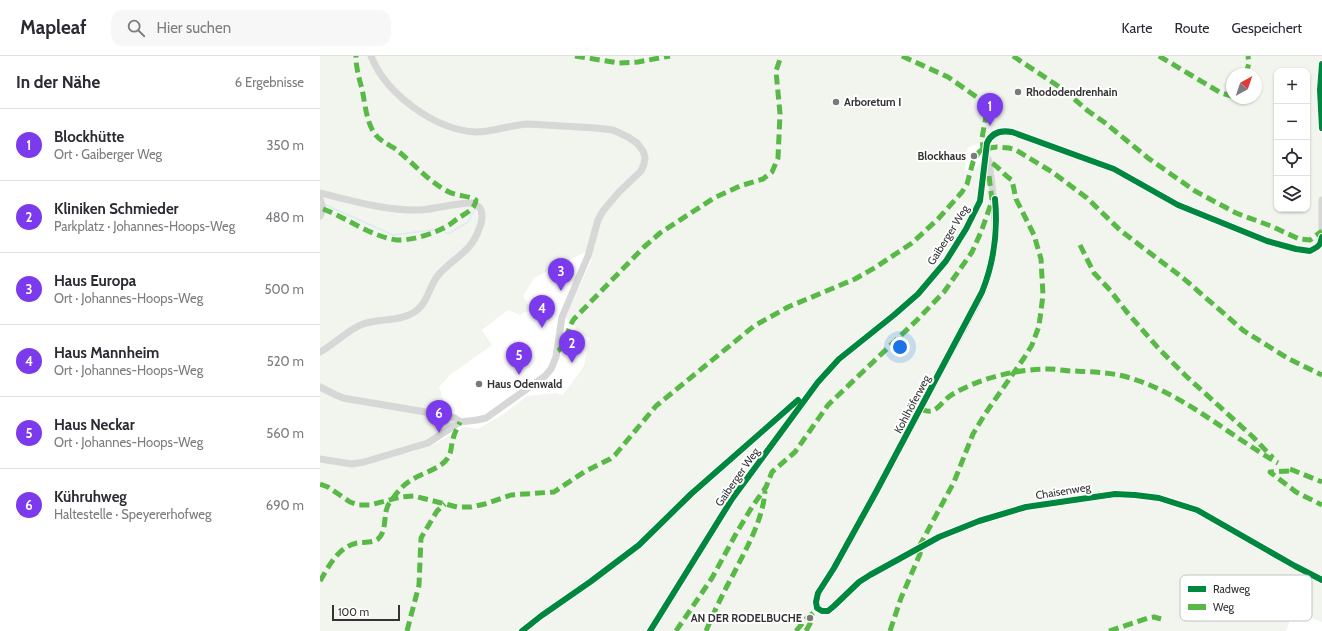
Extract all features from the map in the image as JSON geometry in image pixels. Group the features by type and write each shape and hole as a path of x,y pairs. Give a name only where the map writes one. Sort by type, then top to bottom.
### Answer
{"street":[{"path":"320,459 354,464 428,443 460,422 486,418 545,376 549,372 558,351 562,317 588,256 598,220 607,206 641,171 644,164 645,156 641,147 634,141 617,132 607,129 528,124 517,124 486,131 467,131 455,128 425,115 408,102 388,84 379,72 371,56"},
{"path":"1322,64 1320,90 1322,128"},
{"name":"Gaiberger Weg","path":"650,631 732,499 818,382 839,359 918,294 946,261 966,229 980,201 988,141 993,135 1003,131 1012,132 1114,169 1178,205 1267,241 1296,249 1310,251 1317,247 1322,238"},
{"name":"Kohlhöferweg","path":"817,608 816,600 818,593 834,568 876,492 976,306 986,282 994,247 996,216 989,162 986,154"},
{"path":"320,193 381,207 412,210 434,209 474,203 480,208 482,215 481,224 472,243 463,255 438,276 426,300 419,309 410,315 401,318 360,325 320,352"},
{"path":"320,199 323,208 320,216"},
{"path":"1322,200 1322,230"},
{"path":"320,387 343,398 449,416 460,422"},
{"name":"Chaisenweg","path":"817,608 821,611 828,610 856,584 870,575 934,540 965,526 1026,507 1111,494 1131,494 1150,497 1193,509 1322,580"}],"shaded area":[{"path":"320,56 1322,56 1322,622 1312,618 1312,575 1180,575 1180,621 1290,621 1286,631 320,631 320,390 341,400 440,417 453,421 452,424 428,441 403,449 405,454 433,445 465,427 478,429 504,414 527,396 556,393 563,395 584,366 589,338 578,332 574,324 565,318 592,259 585,252 534,278 523,296 531,309 520,315 508,310 482,330 492,345 450,375 439,387 448,413 344,397 320,385 320,354 364,326 415,317 412,312 401,316 359,323 320,349","holes":["984,142 982,158 976,169 972,169 971,171 965,170 968,147"]}],"waterway":[{"path":"326,205 393,235 440,229 448,234 468,222 476,208"}],"marked path":[{"path":"323,209 378,235 403,240 423,236 442,229 469,211 474,206 476,200 441,188 401,153 377,137 367,116 357,69 356,56"},
{"path":"575,56 619,63 638,62 670,56"},
{"path":"558,351 563,345 574,319 644,247 660,233 714,198 740,186 763,179 772,172 778,158 780,114 776,71 781,56"},
{"path":"902,56 948,77 981,100 987,111 982,138 983,149"},
{"path":"1013,56 1064,90 1088,111 1104,122 1148,158 1195,191 1236,213 1271,226 1299,239 1310,240 1322,231"},
{"path":"1159,56 1221,93 1226,94"},
{"path":"1248,56 1249,63 1248,68"},
{"path":"320,484 328,487 350,502 359,505 370,505 401,497 414,496 457,507 471,507 511,495 554,492 584,472 615,455 656,406 754,326 788,307 855,279 912,243 938,219 962,192 967,184 973,162 979,152 983,149 997,147 1016,150 1052,172 1087,198 1121,231 1183,278 1244,331 1289,359 1322,375"},
{"path":"890,631 901,598 920,554 920,545 954,482 973,434 1032,345 1039,326 1043,295 1041,259 1034,235 1016,199 1012,180 995,165 989,162"},
{"path":"989,176 992,200"},
{"path":"676,631 712,578 737,532 766,487 772,472 795,452 828,405 917,320 944,292 972,252 992,201"},
{"path":"1080,245 1094,273 1159,349 1186,376 1253,437 1273,458"},
{"path":"921,409 926,411 935,410 949,397 964,388 987,379 1012,373 1037,369 1049,369 1114,374 1148,384 1167,393 1278,463"},
{"path":"320,581 335,558 344,549 357,543 371,542 381,536 386,511 390,502 400,489 409,481 436,468 447,459 450,454 455,432 460,422"},
{"path":"1290,469 1322,482"},
{"path":"1289,471 1270,472 1296,492 1322,505"},
{"path":"706,631 753,534 761,513 765,491"},
{"path":"407,631 419,585 421,538 437,511 445,504"},
{"path":"796,631 806,619 818,609"},
{"path":"806,631 812,620 811,614"},
{"path":"1109,631 1148,618 1154,617 1161,619"}],"cycle path":[{"path":"1322,64 1320,90 1322,128"},
{"path":"650,631 732,499 818,382 839,359 918,294 946,261 966,229 980,201 987,143 994,134 1004,131 1012,132 1114,169 1178,205 1267,241 1296,249 1310,251 1320,244 1322,237"},
{"path":"995,199 996,222 994,246 990,269 982,292 876,492 834,568 818,593 816,602 817,608 822,611 828,611 859,582 870,575 939,537 979,521 1026,507 1115,494 1159,498 1197,510 1322,580"},
{"path":"522,631 639,545 691,494 798,400"}],"place":[{"name":"Rhododendrenhain","path":"1018,92"},
{"name":"Arboretum I","path":"836,102"},
{"name":"Blockhütte","path":"990,126"},
{"name":"Blockhaus","path":"974,156"},
{"name":"Haus Europa","path":"561,291"},
{"name":"Haus Mannheim","path":"542,328"},
{"name":"Kliniken Schmieder","path":"572,363"},
{"name":"Haus Neckar","path":"519,375"},
{"name":"Haus Odenwald","path":"479,384"},
{"name":"Kühruhweg","path":"439,433"},
{"name":"AN DER RODELBUCHE","path":"810,618"}]}
